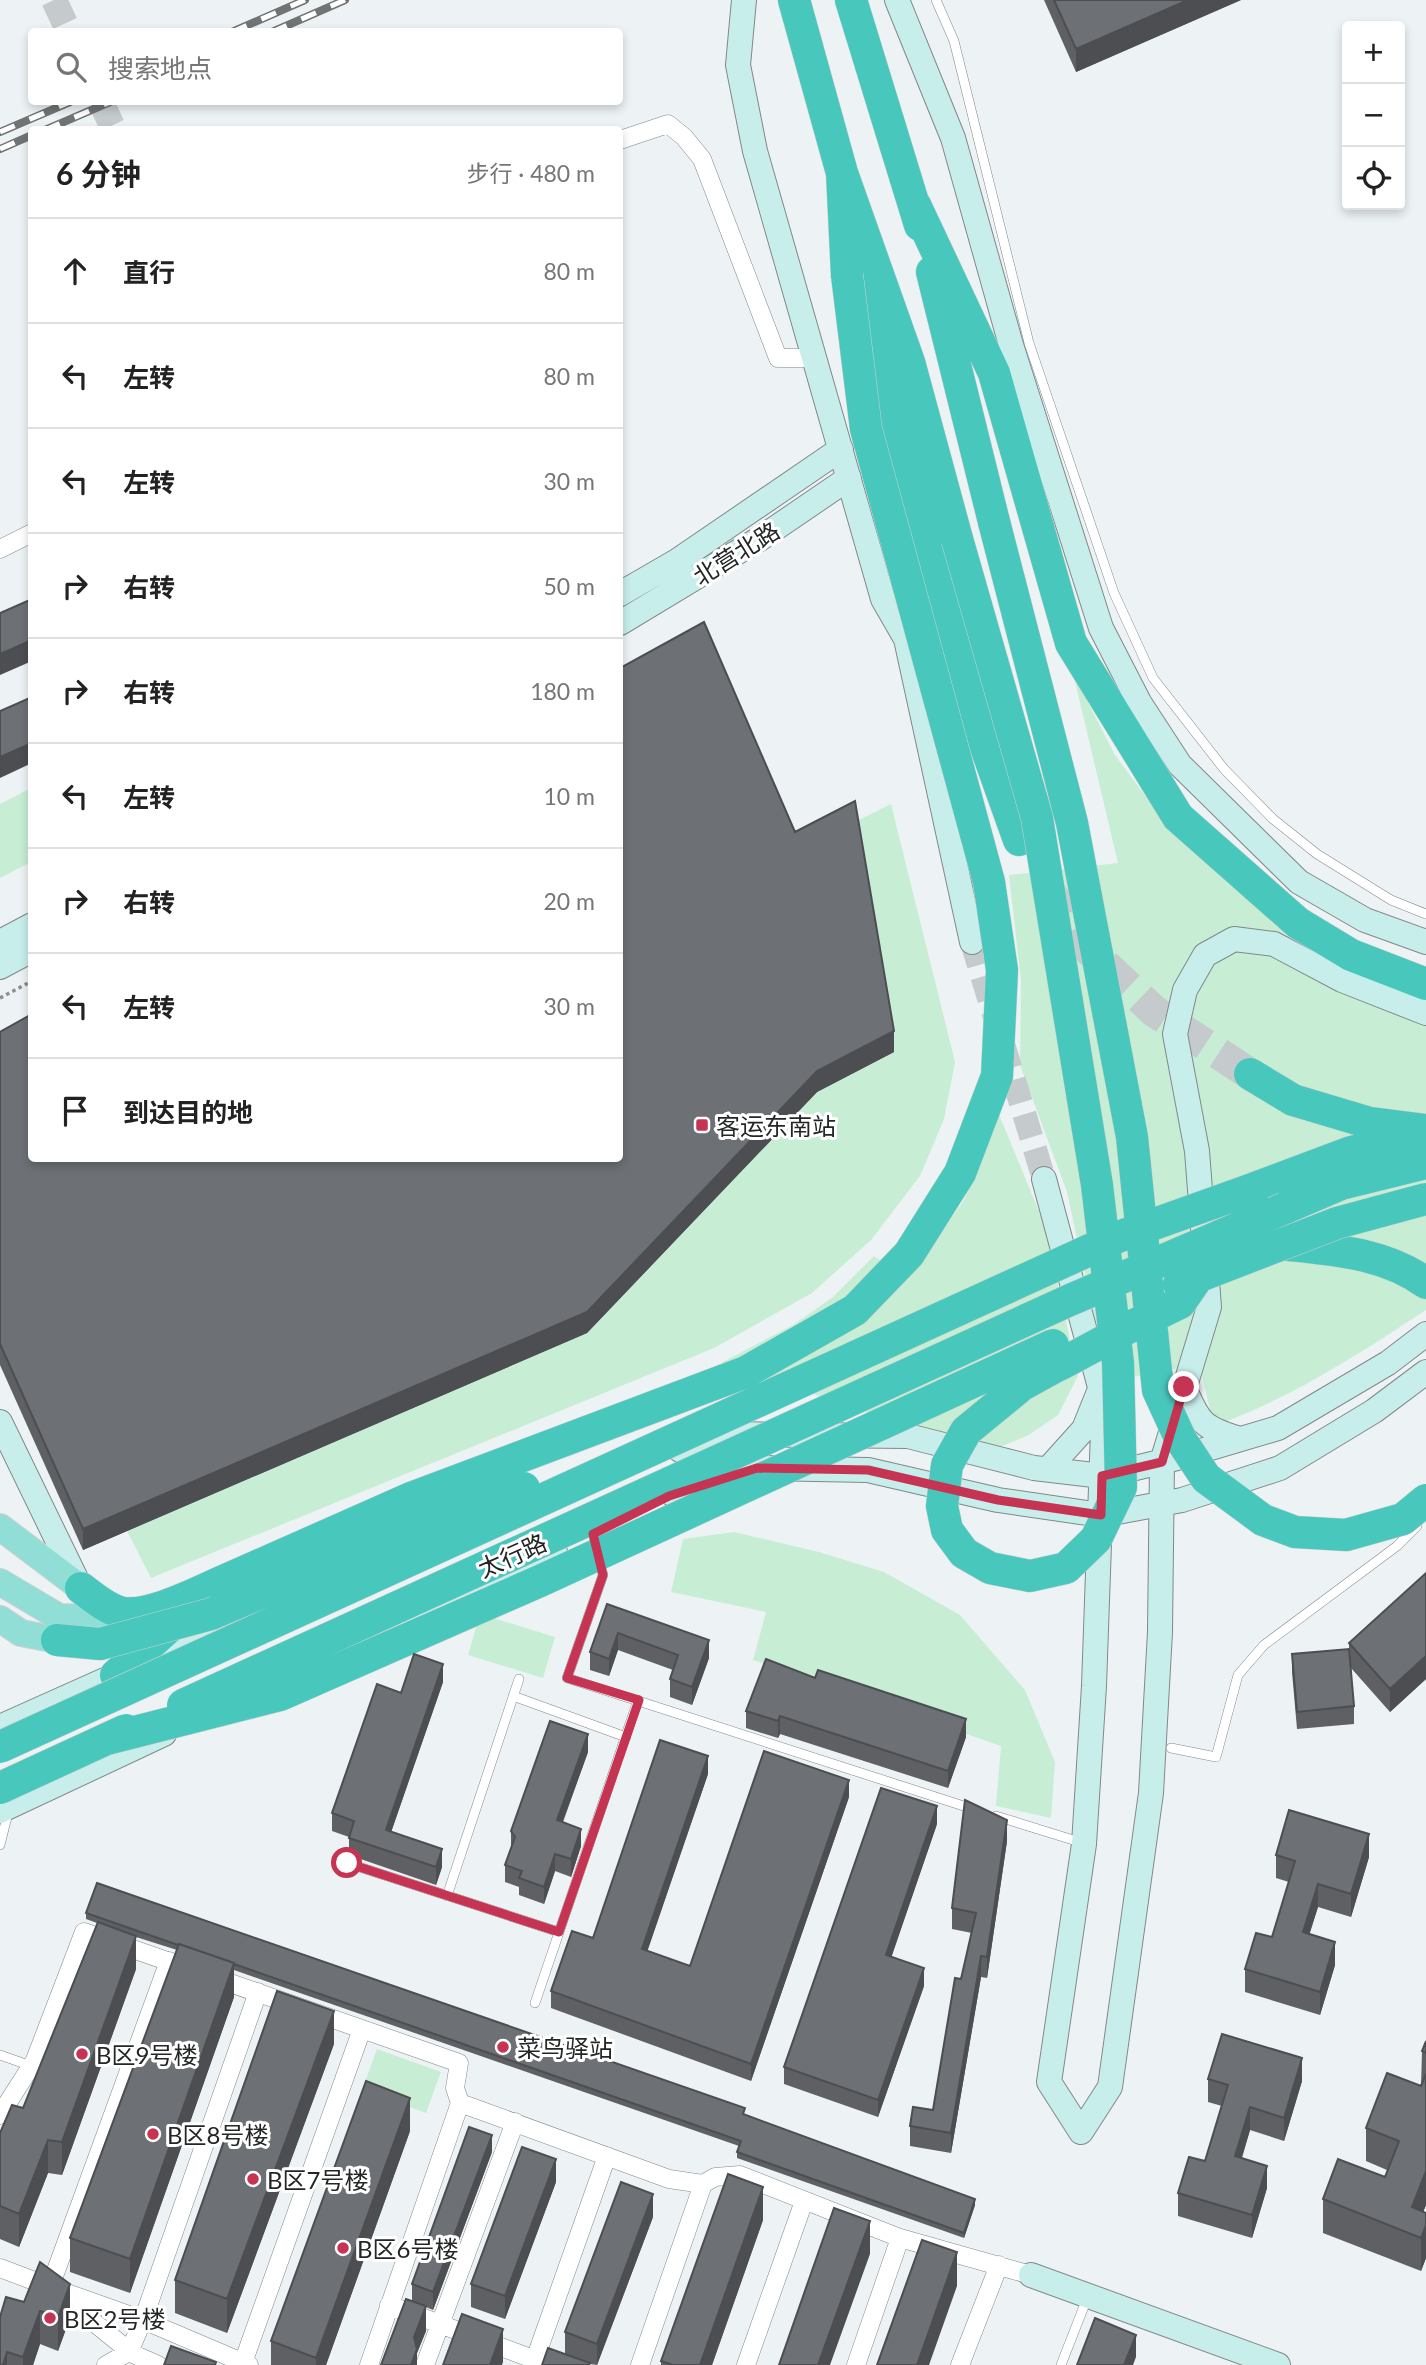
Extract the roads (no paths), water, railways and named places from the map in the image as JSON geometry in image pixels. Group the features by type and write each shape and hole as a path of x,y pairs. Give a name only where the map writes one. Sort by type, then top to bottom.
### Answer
{"highway":[{"path":"794,0 842,173 909,362 1037,818 1097,1185 1114,1322 1115,1336 1118,1363 1121,1487 1096,1539 1066,1568 1030,1576 990,1568 964,1553 947,1530 942,1506 947,1465 966,1431 1032,1379 1067,1361 1104,1341 1116,1335 1128,1328 1180,1303 1198,1277"},
{"path":"850,0 915,205 1072,823 1132,1137 1158,1390 1181,1440 1206,1478 1263,1520 1295,1532 1346,1535 1403,1519 1426,1500"},
{"path":"81,1588 97,1601 128,1612 167,1606 411,1498 746,1372 855,1310 909,1254 960,1173 997,1076 1002,970 989,882 866,429 847,275 842,173"},
{"path":"915,205 994,373 1072,643 1178,817 1298,923 1351,955 1418,981"},
{"path":"847,275 895,425 984,739 1018,839"},
{"path":"1250,1074 1293,1100 1370,1123 1426,1132"},
{"name":"太行路","path":"0,1748 1118,1237 1351,1152 1426,1132"},
{"name":"太行路","path":"3,1802 107,1739 1024,1321 1341,1184 1426,1163"},
{"path":"107,1739 280,1695 540,1581 1198,1277 1337,1223 1426,1199"},
{"path":"1281,1244 1358,1252 1412,1272 1426,1283"},
{"path":"57,1640 100,1644 211,1614 378,1543 548,1479 704,1428"},
{"path":"116,1675 219,1583"}],"main road":[{"path":"744,0 738,65 755,151 883,599 906,639 971,942"},
{"path":"897,0 953,138 1011,345 1101,628 1139,702 1180,765 1299,882 1365,920 1426,942"},
{"name":"北营北路","path":"623,592 677,562 841,449"},
{"name":"北营北路","path":"623,621 761,538 849,478"},
{"path":"0,942 28,927"},
{"path":"1044,1179 1104,1402 1101,1515 1084,1843 1049,2082 1081,2132 1110,2087 1159,1745 1162,1462 1209,1307 1197,1152 1175,1034 1185,990 1205,956 1234,939 1274,944 1342,979 1426,1013"},
{"path":"0,967 28,952"},
{"path":"0,1727 408,1545 727,1434 908,1436 1048,1469 1102,1476 1162,1462 1278,1428 1388,1363 1426,1334"},
{"path":"3,1802 57,1784 669,1496 757,1468 868,1470 998,1500 1101,1515 1182,1500 1280,1468 1374,1411 1426,1372"},
{"path":"1048,1469 1084,1429 1101,1387"},
{"path":"1184,1387 1195,1414 1208,1430 1241,1439"},
{"path":"0,1422 81,1588 116,1675"},
{"path":"0,1527 81,1588"},
{"path":"0,1582 59,1617 93,1618 128,1612"},
{"path":"0,1592 20,1612 57,1640"},
{"path":"0,1619 21,1633 57,1640"},
{"path":"57,1784 116,1675"},
{"path":"1031,2274 1278,2365"}],"street":[{"path":"623,139 668,124 684,137 702,159 778,358 814,358"},
{"path":"0,549 28,535"},
{"path":"0,2115 31,2066 84,1932 459,2063 455,2088 460,2103 369,2365"},
{"path":"50,2287 169,1961"},
{"path":"106,2365 130,2351 143,2320 258,1992"},
{"path":"2,2273 143,2320 246,2363 362,2029"},
{"path":"460,2103 669,2179 703,2184 715,2177 740,2175 900,2238 1031,2274"},
{"path":"425,2365 515,2122"},
{"path":"389,2305 539,2363 607,2156"},
{"path":"640,2365 703,2184"},
{"path":"746,2365 804,2201"},
{"path":"856,2365 900,2238"},
{"path":"960,2365 999,2265"},
{"path":"50,2287 130,2351 158,2365"}],"lane":[{"path":"936,0 954,41 1029,343 1114,593 1153,678 1224,769 1273,819 1317,854 1391,900 1426,914"},
{"path":"1159,1745 1216,1757 1238,1675 1264,1644 1396,1546 1426,1518"},
{"path":"593,1534 603,1575 567,1678 1084,1843"},
{"path":"447,1896 519,1679"},
{"path":"513,1696 626,1737"},
{"path":"535,2003 639,1700"},
{"path":"0,1845 3,1802"},
{"path":"347,1863 559,1932"},
{"path":"0,2055 31,2066"},
{"path":"1061,2365 1088,2294"}],"tunnel":[{"path":"54,0 67,28"},
{"path":"102,105 112,126"},
{"path":"1048,889 1082,943 1154,1011 1250,1074"},
{"path":"972,942 1044,1179"}],"railway":[{"path":"241,28 305,0"},
{"path":"281,28 345,0"},
{"path":"0,132 63,105"},
{"path":"54,126 103,105"},
{"path":"0,149 28,137"}],"place":[{"name":"客运东南站","path":"702,1125"},
{"name":"菜鸟驿站","path":"503,2047"},
{"name":"B区9号楼","path":"82,2054"},
{"name":"B区8号楼","path":"153,2134"},
{"name":"B区7号楼","path":"253,2179"},
{"name":"B区6号楼","path":"343,2248"},
{"name":"B区2号楼","path":"50,2318"}]}
